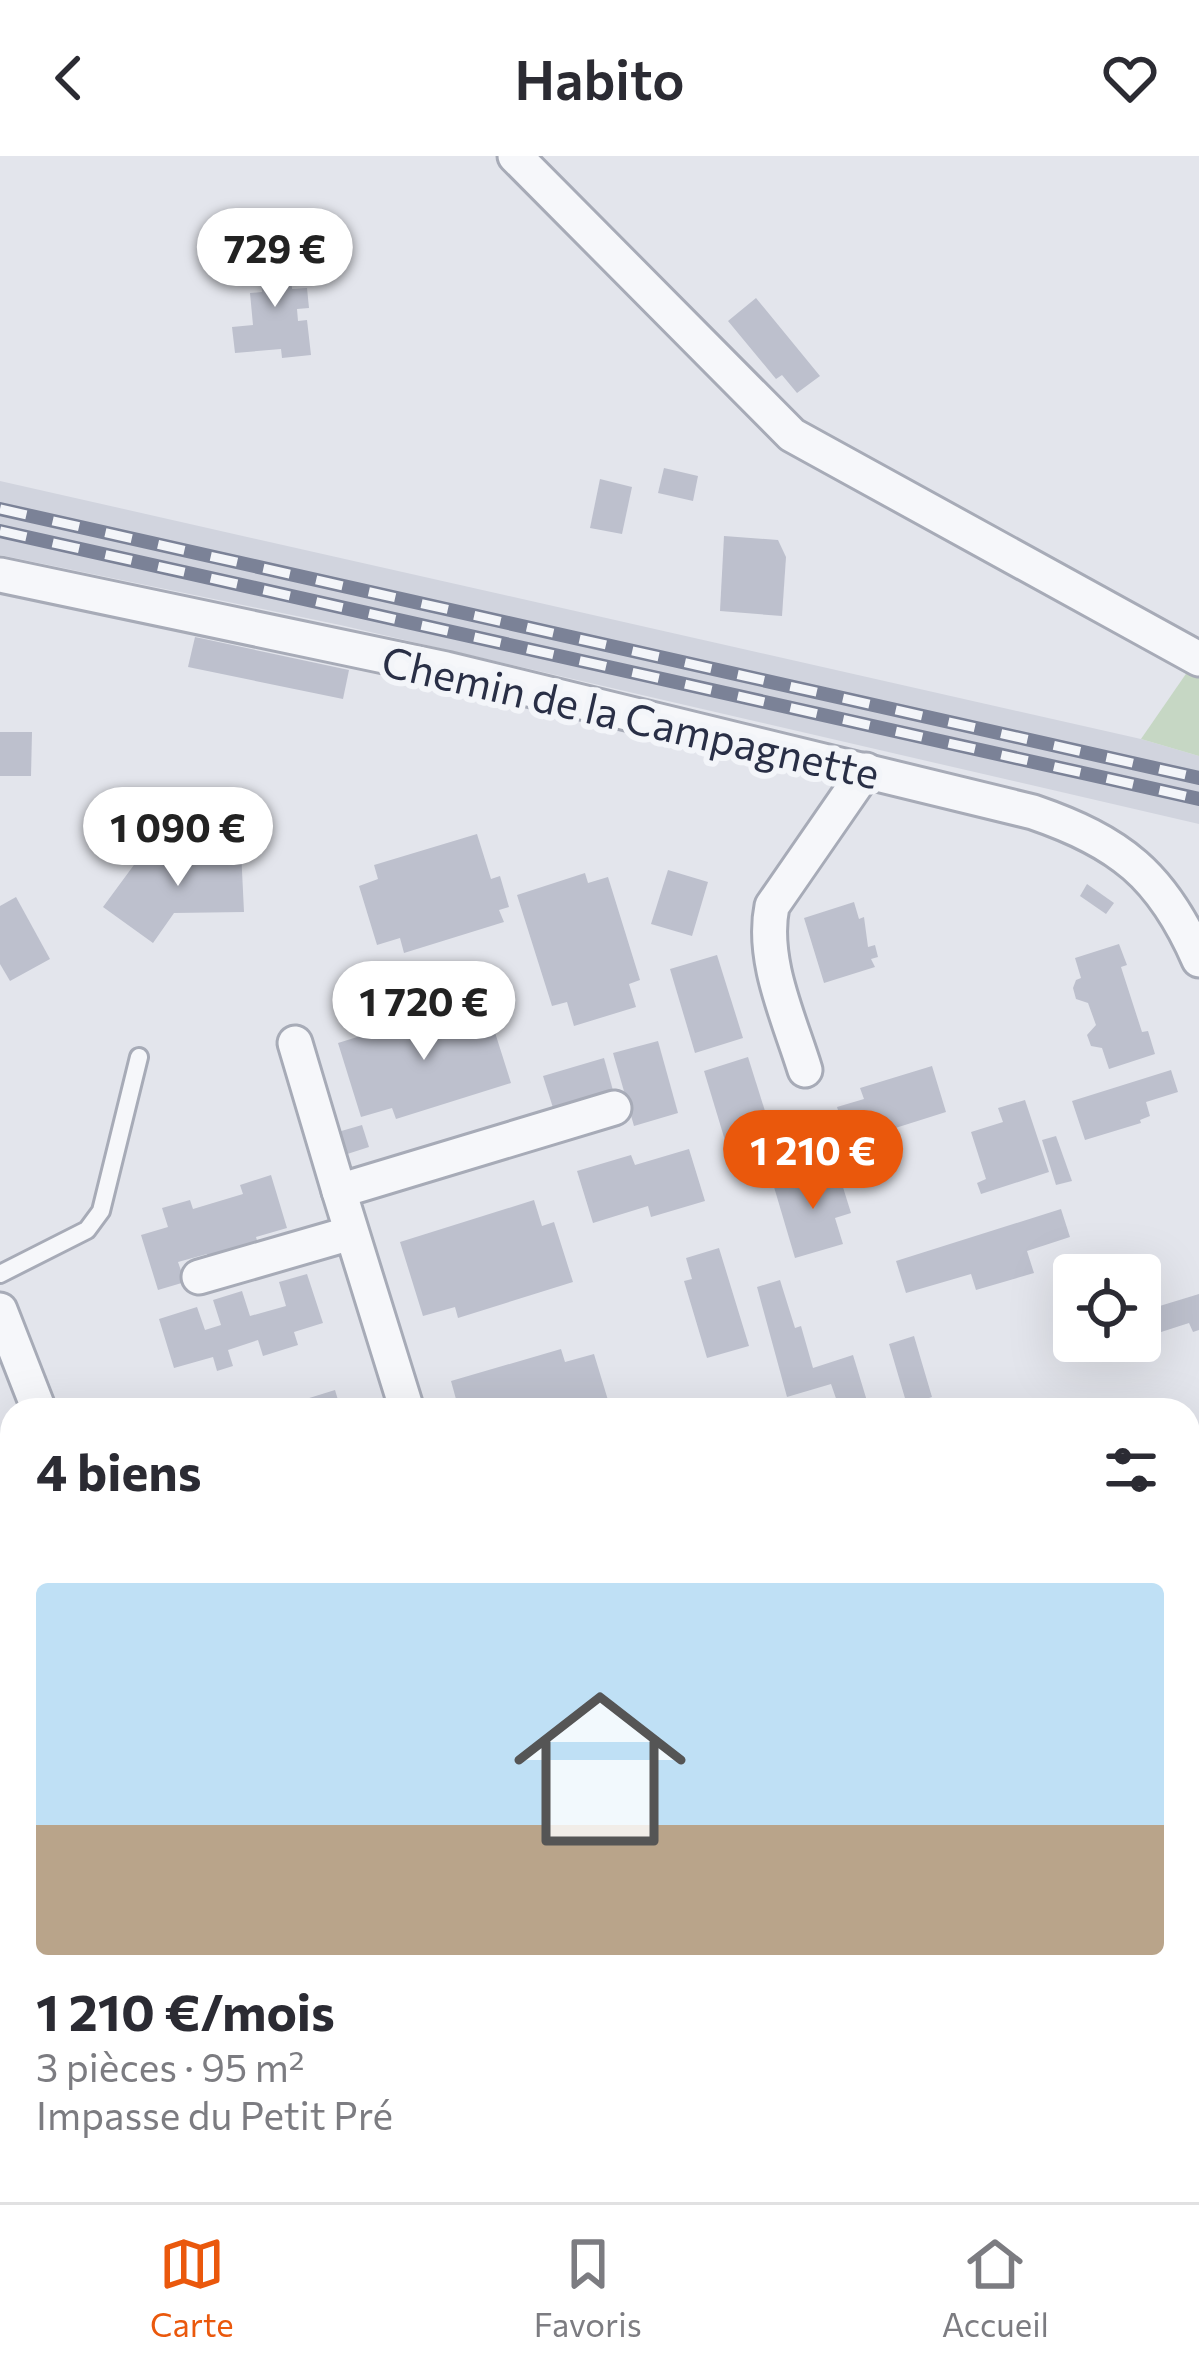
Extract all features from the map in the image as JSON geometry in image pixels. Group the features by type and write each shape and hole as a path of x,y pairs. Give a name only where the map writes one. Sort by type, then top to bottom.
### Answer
{"street":[{"path":"515,156 792,435 1199,659"},
{"name":"Chemin de la Campagnette","path":"0,575 446,670 1033,812 1099,838 1151,877 1184,925 1199,960"},
{"path":"805,1070 770,949 772,906 866,770"},
{"path":"295,1043 402,1398"},
{"path":"338,1191 614,1108"},
{"path":"199,1277 351,1232"},
{"path":"0,1310 34,1398"}],"lane":[{"path":"0,1274 87,1230 101,1211 139,1057"}],"shaded area":[{"path":"0,481 1141,739 1199,756 1199,824 340,625 0,555"}],"green space":[{"path":"1199,655 1199,756 1141,739"}],"building":[{"path":"297,254 299,275 291,276 292,289 307,288 309,308 297,309 298,321 307,320 311,355 282,358 281,349 235,353 232,327 253,325 250,293 262,292 261,279 248,280 246,259"},
{"path":"756,298 820,376 797,393 782,375 776,379 728,321"},
{"path":"664,468 698,476 693,501 658,493"},
{"path":"600,479 632,487 622,534 590,528"},
{"path":"724,536 778,540 786,557 782,616 720,611"},
{"path":"195,637 349,670 343,699 188,667"},
{"path":"0,732 32,732 31,776 0,776"},
{"path":"477,834 491,879 500,876 509,907 499,910 504,922 404,953 400,938 377,945 359,886 378,879 374,865"},
{"path":"241,850 244,912 174,913 153,943 103,907 142,854"},
{"path":"668,870 708,882 692,936 651,924"},
{"path":"585,873 588,883 608,877 640,980 629,984 636,1007 574,1026 567,1002 552,1006 517,895"},
{"path":"1087,884 1114,903 1106,914 1080,896"},
{"path":"16,897 50,959 10,981 0,964 0,906"},
{"path":"854,902 859,919 864,917 868,947 875,945 878,957 871,959 875,967 824,983 804,918"},
{"path":"1119,944 1127,965 1121,967 1142,1032 1148,1031 1155,1054 1109,1069 1102,1048 1091,1046 1087,1035 1096,1025 1088,1003 1076,999 1073,988 1081,978 1075,958"},
{"path":"717,955 743,1038 695,1053 670,969"},
{"path":"473,1001 481,1027 492,1023 511,1083 396,1119 392,1108 361,1117 338,1043"},
{"path":"658,1041 678,1113 634,1126 613,1053"},
{"path":"748,1057 775,1143 730,1157 704,1071"},
{"path":"604,1058 614,1094 554,1111 543,1076"},
{"path":"932,1066 946,1112 848,1143 837,1107 864,1099 860,1088"},
{"path":"1171,1070 1178,1092 1146,1102 1150,1116 1085,1140 1072,1101"},
{"path":"1025,1100 1049,1172 981,1194 977,1183 986,1179 971,1132 1003,1122 998,1108"},
{"path":"362,1125 369,1147 338,1157 331,1134"},
{"path":"1056,1136 1072,1181 1056,1185 1042,1140"},
{"path":"689,1149 705,1201 651,1217 648,1206 593,1223 577,1171 631,1155 635,1165"},
{"path":"837,1168 851,1213 835,1218 843,1244 795,1258 774,1187"},
{"path":"271,1175 287,1228 256,1237 259,1247 209,1262 207,1254 178,1262 185,1282 158,1290 141,1235 168,1227 162,1208 190,1200 193,1209 243,1194 240,1185"},
{"path":"534,1200 542,1226 554,1222 573,1282 458,1318 455,1307 423,1316 400,1242"},
{"path":"1061,1209 1070,1237 1027,1251 1034,1273 976,1290 971,1274 906,1293 896,1261"},
{"path":"719,1248 749,1346 707,1358 684,1281 692,1279 686,1258"},
{"path":"307,1274 323,1323 294,1332 298,1345 263,1356 258,1340 228,1350 233,1366 217,1371 213,1357 174,1368 159,1319 197,1307 205,1330 221,1325 213,1300 242,1291 250,1316 286,1306 279,1282"},
{"path":"780,1280 813,1368 853,1355 866,1398 836,1398 831,1384 787,1397 757,1287"},
{"path":"1199,1294 1199,1330 1193,1332 1189,1323 1161,1332 1161,1306"},
{"path":"914,1336 932,1397 905,1398 889,1344"},
{"path":"561,1349 565,1362 594,1354 607,1398 456,1398 451,1381"},
{"path":"335,1390 337,1398 309,1398"}],"railway":[{"path":"0,509 1199,778"},
{"path":"0,531 1199,799"}]}
